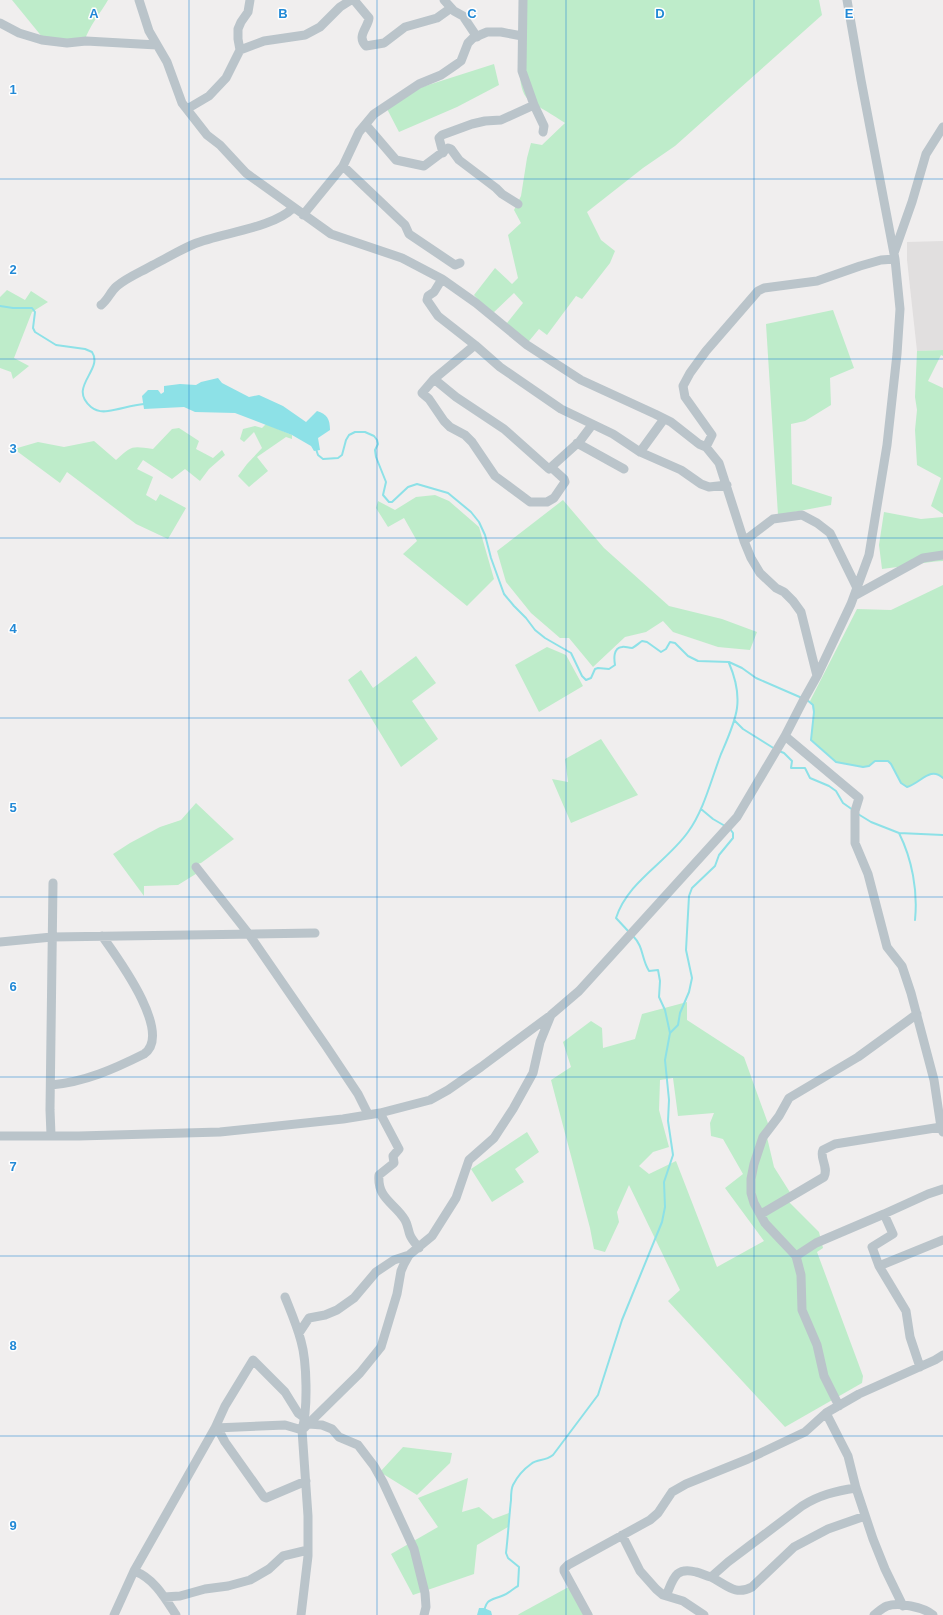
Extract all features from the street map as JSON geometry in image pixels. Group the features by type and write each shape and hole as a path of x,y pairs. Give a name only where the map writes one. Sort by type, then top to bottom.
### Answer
{"street":[{"path":"139,0 149,31 167,62 182,103 207,135 225,150 246,173 331,234 402,258 442,279 476,302 527,345 581,380 664,419 699,444 706,447 719,463 744,540 760,573 776,588 784,592 801,612 817,676"},
{"path":"187,109 209,96 226,78 240,50 238,29 248,12 250,0"},
{"path":"240,50 264,41 305,35 320,27 340,8 353,0 369,18 362,36 363,44 366,46 384,43 405,27 437,18 451,8"},
{"path":"444,0 451,8 463,16 477,37"},
{"path":"523,0 522,71 534,105 544,126 543,132"},
{"path":"0,1127 3,1136 220,1132 343,1119 430,1100 448,1090 551,1015 579,991 737,817 777,751 817,676 855,592 869,555 888,445 900,309 894,256 860,80 847,0"},
{"path":"0,23 19,33 42,40 67,43 86,41 157,45"},
{"path":"303,215 343,166 359,132 374,114 419,84 441,74 457,64 461,61 468,43 477,37 487,32 501,32 522,36"},
{"path":"443,152 439,138 442,135 472,124 501,120 534,105"},
{"path":"366,125 396,160 424,166 448,148 451,149 459,160 502,194 518,204"},
{"path":"894,256 926,154 943,127"},
{"path":"343,166 405,225 409,234 455,265 460,263"},
{"path":"101,305 115,288 127,278 182,250 215,237 236,232 278,218 288,214 293,208"},
{"path":"706,447 712,435 685,397 683,386 690,373 706,351 758,291 764,288 817,281 894,256"},
{"path":"442,279 434,292 428,296 427,300 438,316 528,388 561,409 613,434 640,452 681,470 701,484 709,487 727,485"},
{"path":"434,379 456,397 504,429 547,468 552,468 564,479 565,482 554,498 547,502 530,502 495,476 472,442 465,435 450,427 422,393 434,379 475,345"},
{"path":"640,452 664,419"},
{"path":"552,468 578,443 592,425"},
{"path":"578,443 624,469"},
{"path":"744,540 773,519 802,515 817,523 830,533 855,592"},
{"path":"855,592 923,558 943,555"},
{"path":"761,1214 824,1176 826,1170 822,1154 823,1150 828,1147 836,1144 942,1129 938,1079 902,966 887,947 868,874 855,843 854,811 859,798 785,736"},
{"path":"196,867 248,933 358,1094 368,1114"},
{"path":"51,1135 53,883"},
{"path":"0,942 52,937 315,933"},
{"path":"51,1085 68,1084 94,1077 144,1054 152,1045 151,1025 140,996 127,972 102,936"},
{"path":"839,1406 824,1376 817,1345 802,1310 801,1275 796,1256 765,1223 754,1203 751,1193 751,1179 754,1164 763,1136 779,1116 789,1098 858,1057 918,1014"},
{"path":"299,1333 309,1318 325,1315 337,1310 354,1298 376,1272 394,1260 409,1255 432,1236 456,1198 469,1160 494,1138 513,1109 532,1073 540,1042 551,1015"},
{"path":"380,1112 399,1149 393,1156 394,1163 379,1176 378,1183 383,1196 395,1207 405,1220 411,1237 418,1248"},
{"path":"796,1256 816,1243 928,1194 943,1190"},
{"path":"884,1214 893,1234 873,1245 879,1266 906,1311 910,1337 920,1367"},
{"path":"879,1266 943,1240"},
{"path":"306,1424 360,1373 381,1347 397,1294 401,1271 409,1255"},
{"path":"285,1297 299,1333 304,1351 308,1550 301,1615"},
{"path":"588,1615 564,1572 564,1569 568,1565 650,1520 658,1513 672,1492 686,1484 748,1460 805,1432 826,1414 859,1394 943,1355"},
{"path":"114,1615 134,1571 253,1360 285,1392 306,1424"},
{"path":"826,1414 848,1456 865,1516 885,1569 903,1606"},
{"path":"216,1428 306,1424 322,1425 332,1429 339,1437 358,1445 378,1472 414,1549 426,1597 424,1615"},
{"path":"216,1428 264,1497 266,1498 306,1481"},
{"path":"711,1577 728,1562 814,1498 827,1493 856,1488"},
{"path":"666,1596 678,1573 682,1570 695,1571 711,1577 739,1592 745,1591 752,1587 794,1547 828,1529 865,1516"},
{"path":"622,1535 640,1571 656,1589 666,1596 683,1601 704,1615"},
{"path":"164,1597 180,1596 195,1590 228,1586 245,1582 263,1573 283,1556 308,1550"},
{"path":"134,1571 143,1574 150,1579 176,1615"},
{"path":"874,1615 885,1606 892,1605 927,1611 933,1615"}],"shaded area":[{"path":"943,241 943,350 917,351 907,260 907,242"}],"green space":[{"path":"12,0 108,0 92,25 85,40 43,38"},
{"path":"524,0 819,0 822,15 675,146 643,168 587,212 601,240 615,251 610,263 582,299 576,296 547,335 539,329 525,346 503,328 523,303 514,293 491,315 474,295 495,268 512,284 518,278 508,235 521,223 514,210 521,196 531,143 542,145 565,123 529,100 522,89 519,65"},
{"path":"494,64 499,85 457,107 399,132 386,107 422,87"},
{"path":"7,290 25,300 31,291 48,302 32,312 14,358 29,366 13,379 11,372 0,368 0,297"},
{"path":"833,310 854,368 830,378 831,405 805,421 791,424 792,484 832,497 831,505 778,515 766,324"},
{"path":"943,350 943,356 941,355 928,381 943,388 943,514 931,506 941,478 917,465 915,430 917,410 915,397 917,351"},
{"path":"266,424 292,435 292,439 286,437 257,457 268,471 249,487 238,476 262,448 254,432 244,442 240,439 243,429 255,426 262,428"},
{"path":"179,428 199,441 196,449 213,458 222,450 225,455 209,469 200,481 185,469 172,479 143,460 137,469 153,477 146,495 156,501 160,494 186,508 168,539 136,524 67,472 60,483 14,449 38,442 64,447 94,441 116,460 129,449 141,447 153,449 172,429"},
{"path":"435,495 449,501 479,527 494,579 467,606 403,554 417,541 404,518 388,527 376,508 378,501 395,510 416,497"},
{"path":"563,500 604,548 669,606 722,619 757,632 750,650 718,647 673,632 663,621 646,632 625,637 593,667 569,638 560,638 531,613 506,582 497,551"},
{"path":"884,512 921,519 943,517 943,561 882,569 879,545"},
{"path":"943,585 943,778 934,774 925,776 907,787 901,783 888,761 875,761 869,766 863,767 836,762 811,740 813,710 810,701 857,609 891,610"},
{"path":"547,647 566,655 583,686 539,712 515,665"},
{"path":"416,656 436,683 412,701 438,739 401,767 348,680 361,670 373,688"},
{"path":"601,739 638,795 571,823 552,779 568,782 565,759"},
{"path":"196,803 234,839 201,863 194,865 199,872 178,885 144,886 144,896 113,854 160,827 181,820"},
{"path":"687,1002 687,1020 744,1057 770,1129 766,1133 774,1167 791,1194 788,1201 819,1232 823,1248 817,1252 863,1376 862,1383 785,1427 668,1301 680,1290 629,1185 617,1212 619,1222 605,1252 594,1249 590,1228 551,1080 571,1067 563,1042 591,1021 602,1028 603,1048 635,1039 642,1014","holes":["673,1078 678,1116 714,1113 710,1123 711,1136 723,1139 743,1174 725,1188 764,1241 717,1267 676,1161 649,1174 639,1166 653,1152 669,1147 659,1110 660,1080"]},
{"path":"527,1132 539,1152 515,1169 524,1182 492,1202 471,1169"},
{"path":"403,1447 452,1453 450,1463 417,1495 380,1472"},
{"path":"468,1478 462,1512 479,1507 493,1519 509,1513 508,1527 477,1545 474,1574 413,1595 391,1554 438,1527 418,1498"},
{"path":"574,1584 593,1615 518,1615 519,1614"}],"water":[{"path":"218,378 222,383 249,397 259,395 283,406 306,422 317,411 326,415 329,420 330,430 318,438 320,450 314,451 311,446 292,435 235,413 195,412 184,407 144,409 142,396 148,390 158,390 161,394 164,392 164,386 180,384 196,385 201,382"},
{"path":"479,1608 484,1608 491,1611 492,1615 477,1615"}],"waterway":[{"path":"0,306 32,308 35,312 33,328 35,332 56,345 85,349 92,352 94,365 84,386 83,392 85,400 91,407 99,411 106,411 144,404"},
{"path":"316,449 318,455 323,459 338,458 342,455 349,435 355,432 365,432 374,436 377,440 378,444 375,450 376,457 386,482 383,495 389,502 392,502 408,487 417,484 448,493 471,512 479,522 485,535 491,558 504,594 535,630 545,638 571,653 582,676 586,680 591,678 595,669 609,669 615,665 615,654 619,648 632,648 642,641 647,642 661,652 666,649 670,642 675,643 688,656 698,661 729,662 742,668 756,678 802,698"},
{"path":"629,932 616,918 622,905 629,893 638,883 679,843 688,832 703,805 736,714 737,691 735,679 729,663"},
{"path":"806,699 813,705 814,712 811,740 836,762 863,767 869,766 875,761 888,761 901,783 907,787 925,776 934,774 943,778"},
{"path":"734,720 743,729 775,749"},
{"path":"779,751 784,753 792,761 791,768 805,768 810,778 829,786 836,791 843,803 853,810"},
{"path":"701,809 713,819 725,826"},
{"path":"858,814 871,822 899,833 911,864 916,898 915,920"},
{"path":"670,1033 678,1025 680,1013 689,992 692,978 686,950 689,896 692,888 715,866 719,855 733,838 733,833 730,829"},
{"path":"899,833 943,835"},
{"path":"483,1615 486,1605 490,1600 506,1594 518,1586 519,1567 508,1558 506,1553 511,1492 513,1485 521,1473 531,1464 536,1461 547,1459 553,1455 598,1395 622,1320 662,1222 665,1207 664,1182 673,1155 668,1121 669,1100 665,1060 670,1033 665,1010 659,997 660,981 658,970 649,971 641,948 633,936"}]}
